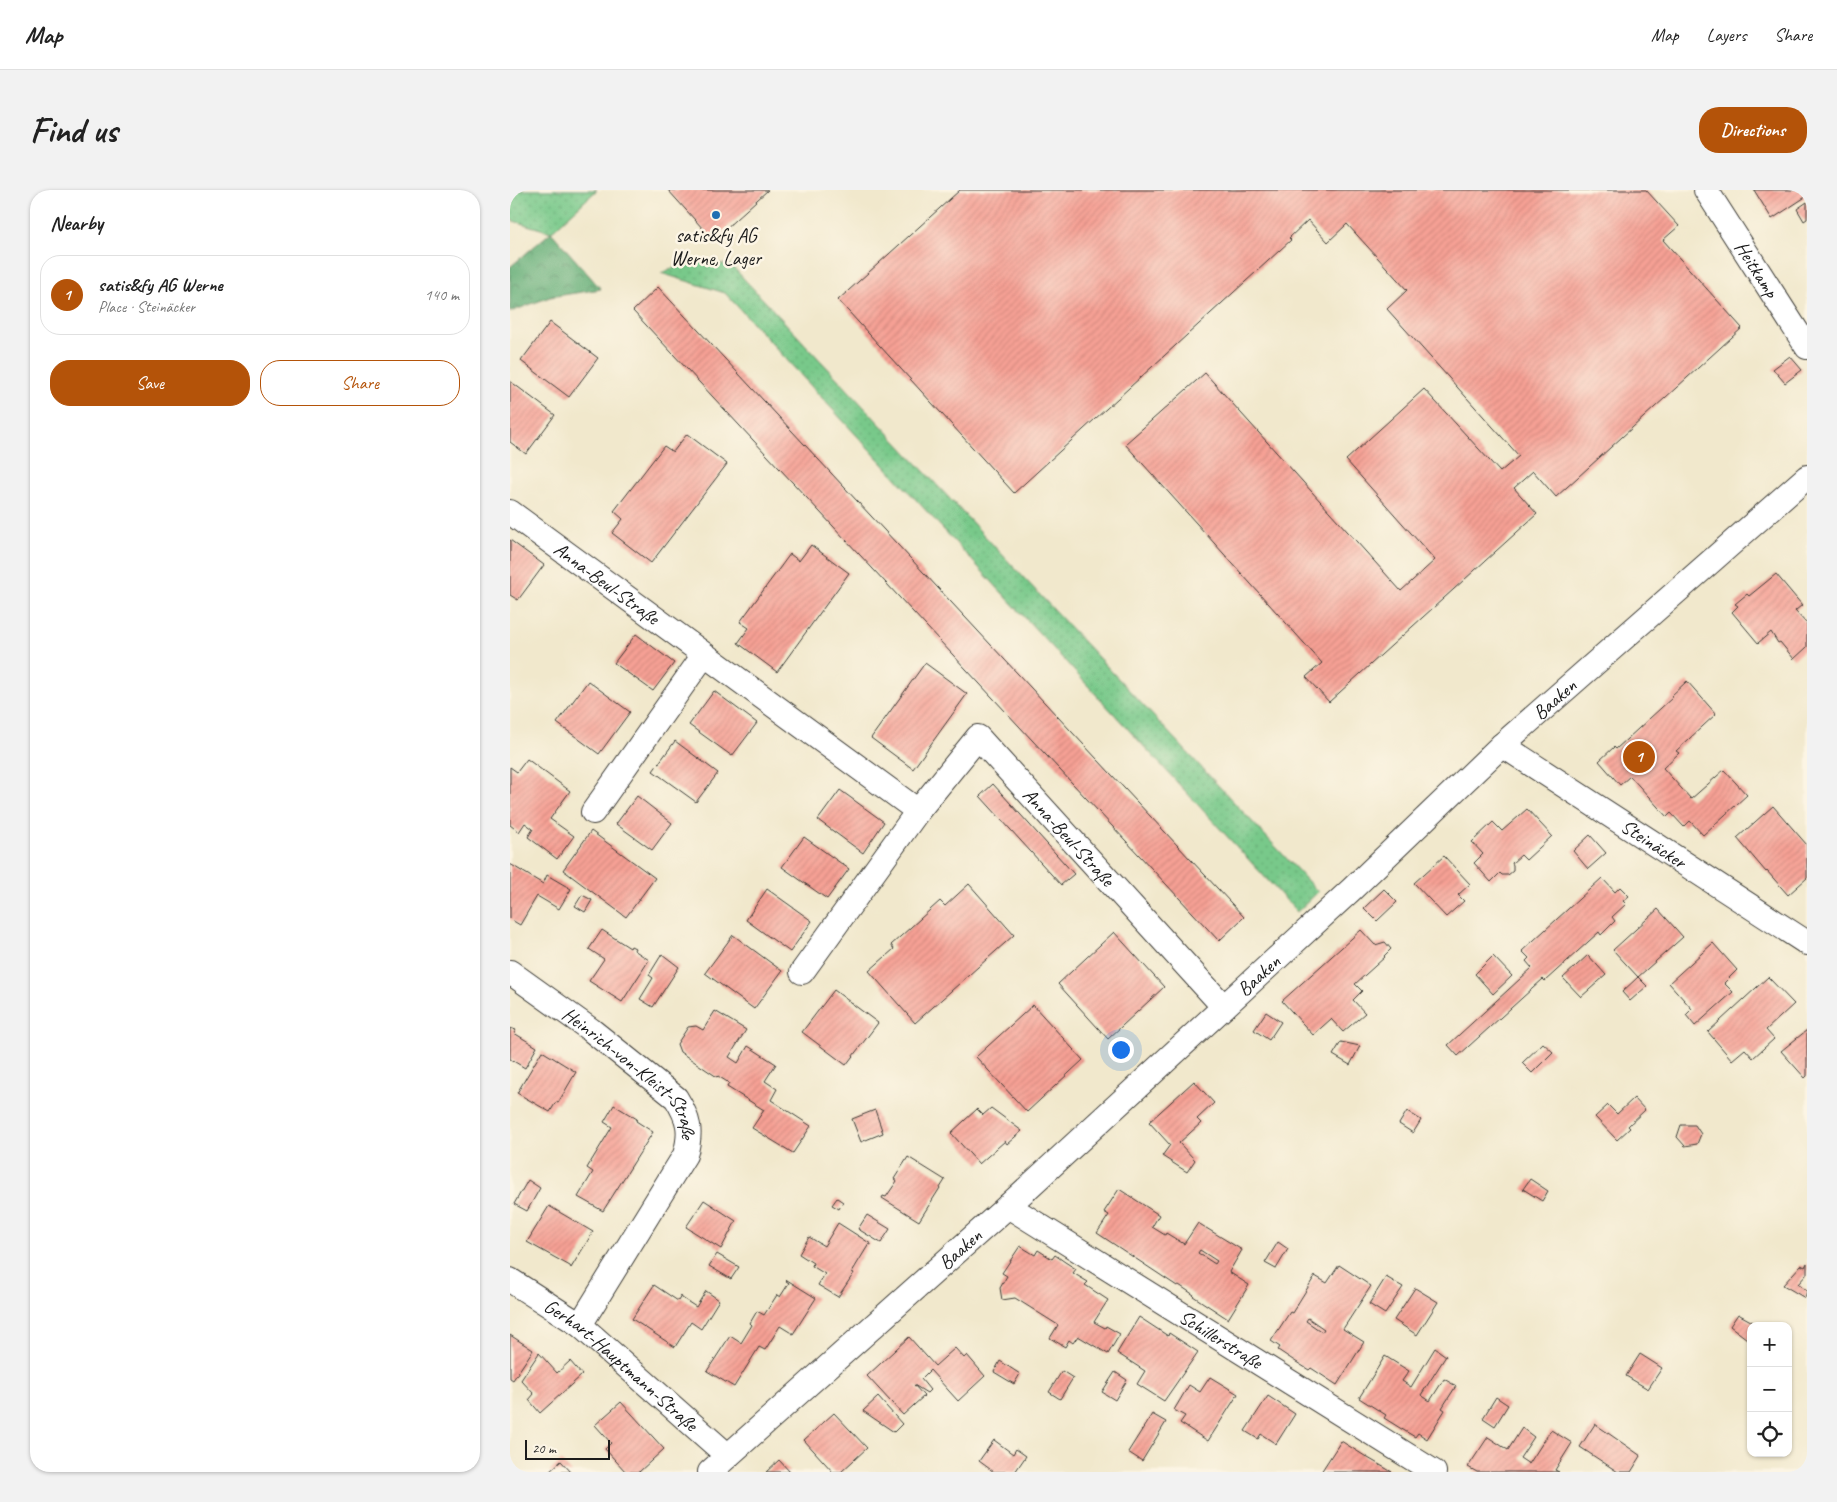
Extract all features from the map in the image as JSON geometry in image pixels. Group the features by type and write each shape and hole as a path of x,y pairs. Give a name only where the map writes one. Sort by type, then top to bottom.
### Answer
{"street":[{"name":"Heitkamp","path":"1706,190 1807,348"},
{"name":"Baaken","path":"710,1472 1008,1206 1352,889 1502,745 1807,477"},
{"name":"Anna-Beul-Straße","path":"510,512 918,811"},
{"path":"593,812 704,655"},
{"name":"Anna-Beul-Straße","path":"802,972 918,811 978,737 1224,1007"},
{"name":"Steinäcker","path":"1502,745 1807,943"},
{"name":"Heinrich-von-Kleist-Straße","path":"510,972 591,1030 676,1098 684,1111 689,1127 689,1140 685,1155 580,1325"},
{"name":"Schillerstraße","path":"1008,1206 1434,1472"},
{"name":"Gerhart-Hauptmann-Straße","path":"510,1280 580,1325 728,1456"}],"green space":[{"path":"510,190 597,190 551,232 510,220"},
{"path":"551,232 601,289 550,297 510,312 510,267"},
{"path":"692,261 731,265 1318,892 1297,912 725,293 661,273"}],"building":[{"name":"satis&fy AG Werne, Lager","path":"668,190 768,190 713,240"},
{"path":"960,190 1646,190 1679,226 1663,240 1742,328 1556,497 1533,471 1514,488 1537,514 1329,702 1306,677 1322,663 1125,444 1205,373 1401,591 1435,560 1346,460 1424,389 1500,472 1519,456 1387,309 1407,290 1347,224 1328,242 1308,220 1289,238 1291,240 1014,493 838,300"},
{"path":"1754,190 1804,190 1807,196 1772,219"},
{"path":"1807,202 1807,219 1804,221 1797,209"},
{"path":"658,287 1244,917 1219,941 633,311"},
{"path":"550,322 598,358 569,397 521,361"},
{"path":"1790,356 1802,370 1785,383 1773,369"},
{"path":"510,381 555,415 526,454 510,442"},
{"path":"687,434 727,464 651,563 612,533 623,519 614,511 664,446 673,452"},
{"path":"510,540 544,565 518,600 510,595"},
{"path":"811,545 849,573 777,672 738,643 749,628 740,622 790,554 799,561"},
{"path":"1776,574 1802,605 1795,611 1807,624 1807,647 1794,659 1780,642 1778,643 1771,632 1758,643 1732,612 1738,606 1735,604 1747,594 1749,596"},
{"path":"636,634 674,663 653,691 614,663"},
{"path":"925,663 967,694 913,769 871,738"},
{"path":"588,681 630,712 599,754 557,723"},
{"path":"1687,681 1716,714 1676,751 1679,753 1663,768 1691,799 1724,770 1747,795 1703,835 1690,821 1684,827 1671,813 1667,817 1630,776 1620,785 1599,761 1614,747 1616,749 1672,698 1671,696"},
{"path":"714,691 757,723 732,756 689,725"},
{"path":"675,741 718,773 696,802 653,771"},
{"path":"527,759 570,791 550,819 574,836 557,859 528,837 533,829 525,823 519,832 510,825 510,767 517,772"},
{"path":"993,784 1074,874 1061,885 980,796"},
{"path":"840,790 884,822 863,853 818,820"},
{"path":"637,796 672,823 652,850 616,824"},
{"path":"1773,806 1807,845 1807,878 1788,895 1737,838"},
{"path":"1527,809 1552,836 1526,860 1521,855 1512,863 1513,871 1508,875 1500,873 1491,882 1474,863 1483,854 1472,842 1493,822 1502,831"},
{"path":"591,831 655,878 626,917 563,870"},
{"path":"1590,835 1606,853 1588,869 1573,851"},
{"path":"804,837 849,869 827,899 782,867"},
{"path":"1444,856 1470,884 1458,895 1464,901 1446,917 1414,883"},
{"path":"510,864 543,884 547,875 571,889 559,909 537,896 520,925 510,919"},
{"path":"1602,878 1615,892 1620,887 1629,896 1623,901 1626,904 1612,917 1615,921 1601,935 1599,932 1545,981 1543,979 1458,1056 1448,1045 1532,968 1526,961 1529,958 1522,951"},
{"path":"969,884 1014,935 915,1023 869,971 894,949 891,945 940,901 945,906"},
{"path":"767,889 812,921 790,952 746,920"},
{"path":"1384,889 1397,902 1377,921 1364,908"},
{"path":"582,895 592,900 585,912 575,906"},
{"path":"1658,909 1683,937 1638,977 1613,950"},
{"path":"602,930 630,948 631,946 635,948 634,950 649,960 622,1002 589,981 604,959 589,949"},
{"path":"1361,930 1375,945 1385,942 1391,949 1385,957 1355,984 1362,991 1353,1000 1365,1013 1343,1032 1331,1019 1313,1035 1282,1001"},
{"path":"1114,932 1164,987 1108,1039 1058,984"},
{"path":"733,935 782,971 754,1009 705,973"},
{"path":"1713,943 1737,970 1724,983 1733,992 1695,1026 1686,1015 1692,1009 1669,983"},
{"path":"662,954 679,967 653,1007 640,999 653,978 649,975"},
{"path":"1588,955 1606,975 1581,997 1563,978"},
{"path":"1493,956 1512,976 1493,994 1475,974"},
{"path":"1638,977 1647,986 1630,1001 1622,992"},
{"path":"1768,977 1794,1004 1766,1030 1774,1039 1753,1058 1745,1049 1732,1060 1708,1032"},
{"path":"834,990 878,1023 846,1065 802,1032"},
{"path":"1033,1005 1083,1060 1027,1112 976,1057"},
{"path":"715,1011 746,1030 729,1057 738,1063 748,1046 776,1064 765,1081 777,1089 771,1100 811,1126 793,1153 752,1128 764,1110 727,1087 729,1083 680,1052 677,1044 688,1027 696,1026 703,1030"},
{"path":"1266,1012 1281,1022 1269,1040 1254,1030"},
{"path":"510,1028 516,1030 514,1033 537,1047 525,1068 510,1059"},
{"path":"1807,1030 1807,1076 1805,1078 1781,1051"},
{"path":"1341,1042 1360,1046 1350,1065 1333,1055"},
{"path":"1543,1043 1553,1052 1532,1073 1522,1063"},
{"path":"542,1051 576,1072 558,1103 556,1102 550,1112 517,1093"},
{"path":"1194,1081 1214,1103 1197,1119 1201,1123 1179,1143 1195,1160 1187,1172 1162,1156 1170,1145 1149,1122"},
{"path":"1634,1098 1645,1110 1628,1126 1630,1128 1617,1140 1595,1117 1608,1105 1617,1114"},
{"path":"614,1105 637,1119 636,1121 653,1132 603,1211 578,1197 593,1172 587,1168 612,1127 604,1122"},
{"path":"991,1108 1022,1131 1007,1144 1005,1141 979,1164 951,1133 977,1109 983,1115"},
{"path":"875,1110 883,1133 861,1142 852,1119"},
{"path":"1407,1111 1421,1120 1413,1133 1399,1124"},
{"path":"1681,1125 1695,1125 1701,1134 1697,1144 1685,1146 1677,1137"},
{"path":"908,1157 945,1180 919,1221 882,1198 883,1196 886,1197 897,1181 894,1179"},
{"path":"1530,1179 1548,1191 1542,1201 1523,1189"},
{"path":"528,1180 540,1188 527,1211 514,1204"},
{"path":"1119,1189 1159,1215 1152,1227 1165,1235 1166,1233 1184,1244 1198,1223 1242,1250 1229,1272 1249,1285 1228,1319 1179,1285 1177,1286 1097,1233 1109,1215 1104,1212","holes":["1200,1250 1217,1261 1215,1264 1198,1253"]},
{"path":"837,1198 843,1202 839,1209 832,1205"},
{"path":"704,1200 736,1221 721,1249 686,1227"},
{"path":"549,1206 593,1232 571,1268 527,1242"},
{"path":"867,1215 890,1229 881,1243 858,1229"},
{"path":"838,1223 871,1245 869,1244 852,1272 854,1273 838,1297 818,1285 825,1274 812,1266 813,1263 799,1254 809,1237 824,1246"},
{"path":"1278,1242 1288,1249 1276,1269 1265,1263"},
{"path":"1020,1246 1035,1255 1038,1250 1052,1259 1055,1255 1076,1269 1073,1273 1088,1282 1085,1285 1108,1300 1094,1322 1120,1334 1108,1354 1078,1336 1073,1343 1069,1340 1065,1347 1050,1338 1058,1325 1015,1298 1002,1300 1000,1288 1007,1276 1002,1273"},
{"path":"717,1254 739,1267 731,1279 709,1266"},
{"path":"1807,1263 1807,1274 1798,1284 1807,1291 1805,1298 1783,1285 1801,1265 1805,1267"},
{"path":"1339,1265 1371,1286 1343,1329 1364,1342 1337,1385 1278,1350 1280,1347 1271,1341 1290,1312 1292,1313 1315,1276 1327,1283","holes":["1308,1318 1324,1329 1322,1332 1306,1321"]},
{"path":"1386,1277 1403,1287 1385,1314 1369,1304"},
{"path":"787,1280 816,1298 793,1334 780,1326 765,1350 759,1347 734,1387 707,1371 730,1336 741,1343 752,1325 750,1323 757,1311 764,1315 777,1295 780,1297 789,1283"},
{"path":"654,1285 678,1301 681,1296 696,1307 706,1291 719,1300 701,1329 691,1322 675,1347 632,1319"},
{"path":"1415,1288 1438,1302 1417,1335 1394,1320"},
{"path":"1738,1314 1753,1322 1747,1322 1747,1339 1730,1326"},
{"path":"1139,1317 1168,1336 1169,1333 1198,1352 1164,1401 1137,1384 1145,1371 1117,1353"},
{"path":"510,1335 533,1350 513,1380 510,1378"},
{"path":"909,1337 935,1366 955,1348 964,1358 967,1355 985,1376 958,1401 930,1370 921,1379 930,1390 927,1393 914,1385 924,1396 903,1415 867,1376"},
{"path":"1435,1348 1446,1356 1421,1395 1430,1401 1444,1379 1456,1386 1442,1408 1445,1410 1427,1439 1418,1433 1415,1437 1400,1428 1384,1418 1386,1415 1359,1398 1385,1356 1409,1371 1402,1381 1411,1387"},
{"path":"539,1353 557,1373 570,1361 582,1375 540,1413 529,1400 534,1394 521,1380"},
{"path":"1640,1354 1662,1368 1648,1389 1626,1376"},
{"path":"1000,1361 1020,1374 1014,1384 994,1372"},
{"path":"1062,1371 1073,1378 1060,1399 1049,1392"},
{"path":"1115,1372 1127,1380 1115,1400 1102,1392"},
{"path":"1210,1377 1238,1394 1208,1441 1180,1423 1185,1416 1174,1410 1189,1385 1200,1392"},
{"path":"1268,1396 1295,1414 1276,1444 1261,1434 1258,1439 1245,1431"},
{"path":"878,1397 902,1424 894,1432 863,1411"},
{"path":"1496,1397 1508,1405 1495,1426 1483,1418"},
{"path":"621,1402 664,1449 639,1472 626,1472 605,1449 611,1443 595,1425"},
{"path":"834,1413 867,1448 841,1472 833,1472 804,1440"},
{"path":"1152,1414 1166,1422 1142,1461 1128,1452"},
{"path":"1595,1424 1641,1456 1631,1472 1618,1472 1580,1447"},
{"path":"1522,1428 1534,1437 1520,1458 1529,1464 1551,1430 1572,1443 1555,1470 1559,1472 1477,1472 1468,1467 1488,1437 1508,1450"},
{"path":"994,1440 1013,1454 1016,1449 1026,1456 1015,1472 994,1472 979,1461"},
{"path":"1341,1441 1368,1458 1392,1472 1321,1472"},
{"path":"779,1460 790,1472 766,1472"},
{"path":"561,1461 571,1472 549,1472"}],"place":[{"name":"satis&fy AG Werne, Lager","path":"716,215"},
{"name":"satis&fy AG Werne","path":"1639,757"}]}
